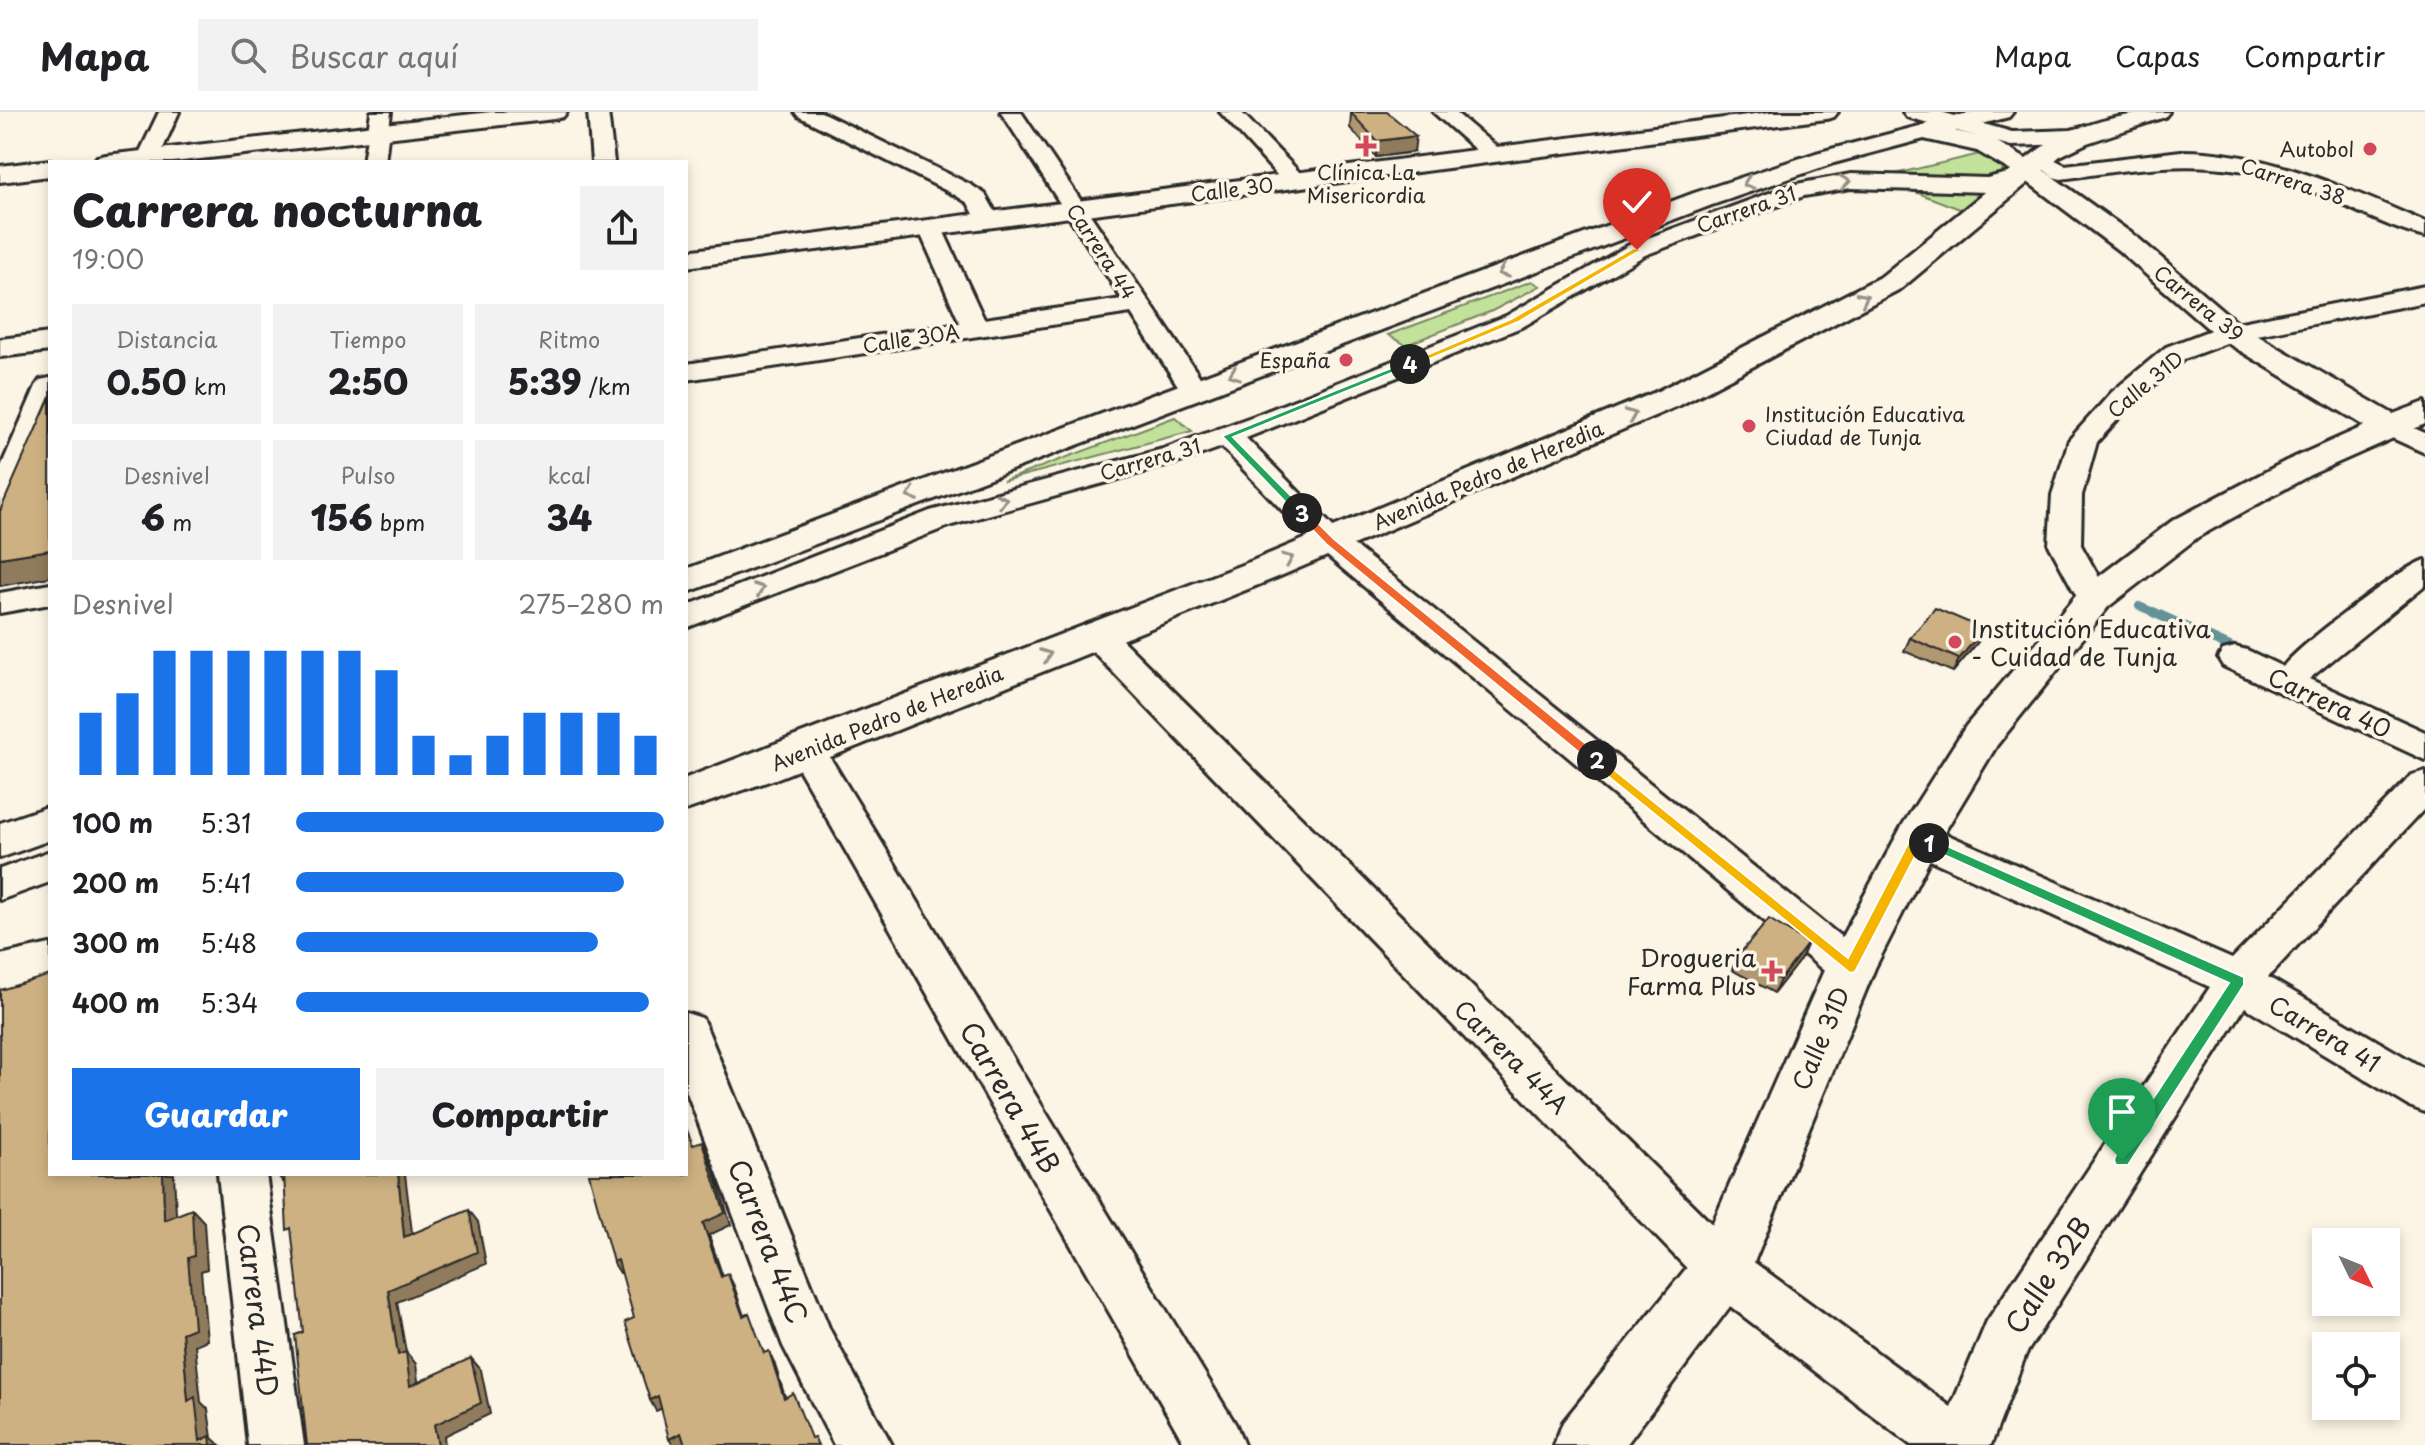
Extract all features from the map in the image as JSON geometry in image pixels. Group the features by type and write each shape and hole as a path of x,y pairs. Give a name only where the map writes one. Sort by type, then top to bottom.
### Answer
{"main road":[{"path":"147,160 379,122 555,112"},
{"name":"Calle 30","path":"688,259 1826,112"},
{"path":"688,581 1690,203 1916,123 2001,112"},
{"name":"Avenida Pedro de Heredia","path":"688,793 807,750 1330,542 1669,398 1875,292 1922,260 2027,168 2078,138 2157,112"},
{"path":"1954,118 1991,135 2021,139 2071,137 2107,128"},
{"name":"Carrera 39","path":"1916,123 1978,142 2027,168 2128,244 2230,332 2413,427"},
{"path":"0,174 48,168"},
{"path":"0,348 48,342"},
{"name":"Calle 31D","path":"1586,1445 1722,1269 1850,968 1918,838 1981,736 2094,599 2185,529 2298,468 2413,427"},
{"path":"0,841 48,823"},
{"path":"0,975 48,963"}],"street":[{"path":"147,160 169,112"},
{"path":"598,112 603,160"},
{"path":"805,112 963,190 977,199 988,220"},
{"name":"Carrera 44","path":"1011,112 1194,389"},
{"path":"1230,112 1295,181"},
{"path":"1443,112 1495,155"},
{"path":"374,160 379,122"},
{"name":"Carrera 38","path":"2027,168 2061,172 2177,158 2220,159 2279,173 2414,219 2425,230"},
{"name":"Carrera 31","path":"688,617 941,518 1173,455 1227,436 1486,334 1637,250 1799,190 1851,181 1987,185 2027,168"},
{"path":"930,228 975,328"},
{"name":"Calle 31D","path":"2094,599 2065,545 2067,495 2083,440 2122,398 2175,353 2230,332 2425,294"},
{"name":"Calle 30A","path":"688,372 1137,304"},
{"path":"0,504 48,391"},
{"path":"1227,436 1330,542 1850,968"},
{"path":"2299,670 2425,570"},
{"path":"0,603 48,594"},
{"name":"Carrera 44A","path":"1097,635 1722,1269 1956,1445"},
{"name":"Carrera 40","path":"2235,658 2425,747"},
{"name":"Carrera 44B","path":"807,750 1216,1445"},
{"name":"Calle 32B","path":"1963,1445 2006,1339 2238,981 2425,784"},
{"name":"Carrera 41","path":"1918,838 2238,981 2425,1092"},
{"path":"0,885 48,867"},
{"name":"Carrera 44C","path":"688,1036 810,1346 864,1445"},
{"name":"Carrera 44D","path":"242,1176 276,1445"}],"green space":[{"path":"1984,153 2004,165 2002,172 1991,180 1882,177"},
{"path":"1897,185 1986,189 1965,211"},
{"path":"1532,281 1540,286 1492,311 1406,345 1388,335"},
{"path":"1175,417 1192,431 1003,481"}],"building":[{"path":"1387,112 1416,136 1377,141 1351,113"},
{"path":"48,402 48,550 0,558 0,511"},
{"path":"1935,608 1984,629 1959,659 1910,638"},
{"path":"1769,919 1808,943 1780,980 1737,957"},
{"path":"48,976 48,1176 163,1176 164,1220 192,1209 194,1256 188,1258 194,1328 182,1333 188,1401 195,1397 200,1441 210,1436 211,1445 0,1445 0,990"},
{"path":"688,1133 693,1145 702,1142 725,1213 703,1223 721,1277 728,1274 743,1316 749,1313 764,1353 769,1351 784,1398 793,1393 811,1438 814,1437 818,1445 685,1445 681,1433 669,1439 658,1396 650,1400 625,1322 634,1318 618,1260 613,1262 590,1176 688,1176"},
{"path":"284,1176 398,1176 404,1237 469,1210 477,1252 388,1290 398,1355 406,1352 410,1386 471,1358 481,1403 434,1425 438,1445 307,1445 295,1335 303,1332 291,1228 287,1230"}],"waterway":[{"path":"2139,606 2158,614"},
{"path":"2153,612 2243,653"}],"place":[{"name":"Clínica La Misericordia","path":"1366,146"},
{"name":"Autobol","path":"2370,149"},
{"name":"España","path":"1346,360"},
{"name":"Institución Educativa Ciudad de Tunja","path":"1749,426"},
{"name":"Institución Educativa - Cuidad de Tunja","path":"1955,642"},
{"name":"Drogueria Farma Plus","path":"1772,971"}],"route":[{"path":"1637,250 1608,264 1515,321 1227,436 1330,542 1850,968 1918,838 2238,981 2122,1160"}]}
